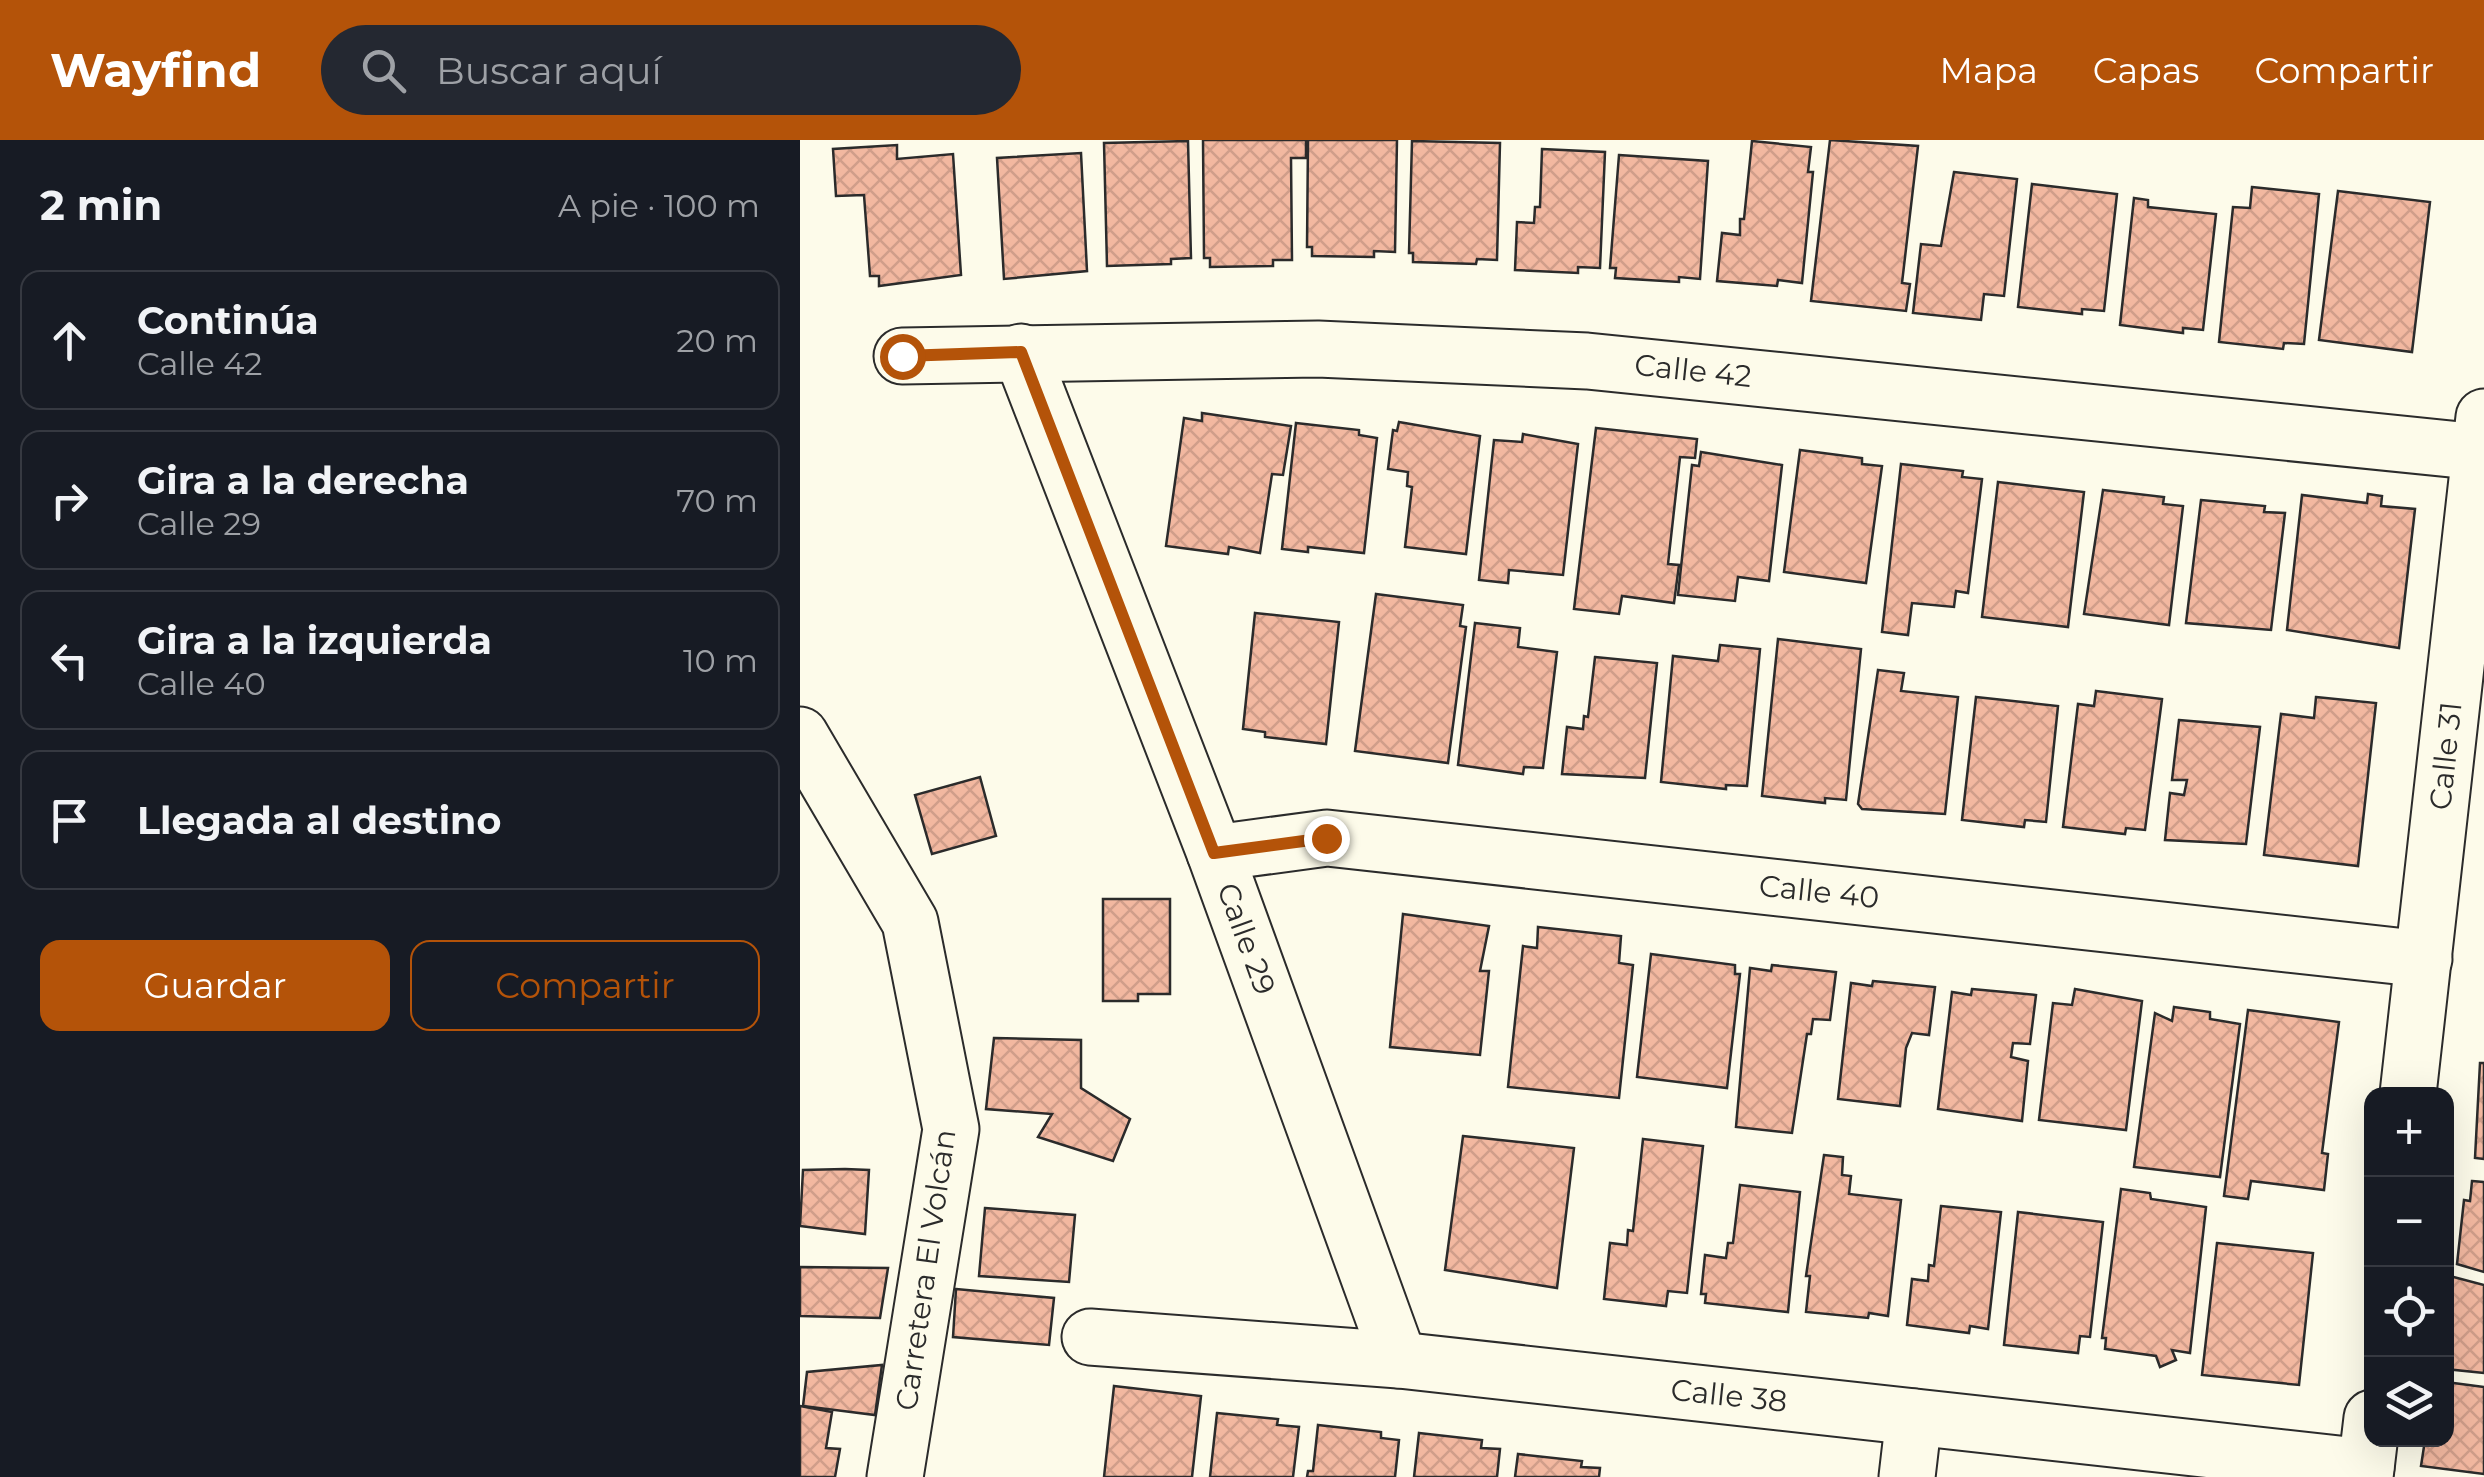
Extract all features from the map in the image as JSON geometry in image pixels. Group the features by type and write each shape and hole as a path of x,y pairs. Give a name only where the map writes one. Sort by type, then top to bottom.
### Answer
{"street":[{"name":"Calle 42","path":"902,356 1318,349 1588,361 2482,434"},
{"name":"Calle 29","path":"1021,352 1214,853 1398,1360"},
{"name":"Calle 31","path":"2409,1087 2482,434"},
{"name":"Carretera El Volcán","path":"800,735 910,922 951,1129 895,1477"},
{"name":"Calle 40","path":"1214,853 1326,838 2424,959"},
{"name":"Calle 38","path":"1090,1337 1398,1360 1914,1417 2367,1454"},
{"path":"1907,1477 1914,1417"}],"building":[{"path":"1203,140 1306,140 1306,158 1291,158 1292,260 1273,260 1273,266 1210,267 1210,258 1204,258"},
{"path":"1308,140 1397,140 1395,252 1374,251 1374,257 1312,256 1312,247 1307,247"},
{"path":"1830,140 1918,146 1902,283 1910,284 1906,311 1811,301"},
{"path":"1188,141 1191,258 1171,259 1171,264 1107,266 1104,143"},
{"path":"1412,141 1500,143 1497,260 1477,259 1476,264 1413,262 1413,253 1409,253"},
{"path":"1752,141 1811,147 1808,172 1813,172 1802,283 1778,280 1777,286 1717,281 1722,233 1740,235 1740,219 1744,219"},
{"path":"897,145 897,159 953,154 961,275 879,286 879,276 870,276 864,195 836,196 833,149"},
{"path":"1542,149 1605,152 1600,268 1578,267 1578,273 1515,270 1517,222 1534,223 1535,207 1540,207"},
{"path":"1081,153 1087,271 1004,279 997,158"},
{"path":"1619,155 1708,161 1700,279 1679,277 1679,282 1615,278 1616,268 1610,268"},
{"path":"1954,172 2017,179 2004,296 1984,294 1981,320 1913,313 1921,244 1941,246"},
{"path":"2032,184 2117,194 2104,311 2082,309 2082,314 2018,307"},
{"path":"2252,187 2319,194 2304,344 2284,343 2283,349 2219,342 2233,207 2250,208"},
{"path":"2338,191 2430,202 2412,352 2319,340"},
{"path":"2134,198 2148,200 2148,207 2216,214 2203,330 2183,328 2183,333 2120,325"},
{"path":"1202,413 1291,426 1283,475 1272,474 1260,553 1229,547 1228,554 1166,546 1184,418 1202,421"},
{"path":"1399,422 1480,436 1466,554 1405,547 1412,487 1407,486 1408,472 1388,469 1393,430 1397,431"},
{"path":"1296,423 1359,430 1359,435 1377,438 1364,553 1308,547 1308,552 1282,549"},
{"path":"1596,428 1697,439 1695,458 1680,457 1668,564 1679,565 1674,603 1622,596 1619,614 1574,609"},
{"path":"1523,434 1578,444 1563,575 1509,570 1508,583 1479,580 1494,440 1522,442"},
{"path":"1800,450 1862,458 1862,464 1882,466 1866,583 1784,572"},
{"path":"1701,452 1782,465 1769,581 1738,577 1735,601 1678,595 1692,465 1699,466"},
{"path":"1901,464 1963,471 1962,477 1982,479 1968,593 1956,591 1954,607 1912,603 1908,635 1882,632"},
{"path":"1998,482 2084,492 2068,627 1982,617"},
{"path":"2103,490 2164,497 2163,504 2183,506 2169,625 2084,614"},
{"path":"2368,494 2382,496 2381,506 2415,509 2399,648 2287,630 2302,495 2367,503"},
{"path":"2201,500 2265,506 2264,512 2285,513 2271,630 2186,623"},
{"path":"1376,594 1463,605 1460,626 1466,627 1448,763 1355,751"},
{"path":"1255,613 1339,622 1326,744 1265,737 1265,732 1243,729"},
{"path":"1475,623 1520,628 1518,647 1557,652 1543,768 1524,767 1523,774 1458,765"},
{"path":"1778,639 1861,649 1846,800 1825,798 1825,803 1762,796"},
{"path":"1720,645 1760,649 1747,786 1726,785 1726,789 1661,782 1673,656 1718,661"},
{"path":"1595,657 1657,663 1645,778 1562,774 1567,727 1583,729 1584,716 1588,717"},
{"path":"1878,670 1904,673 1901,691 1958,697 1945,814 1862,809 1858,804"},
{"path":"2096,691 2162,699 2145,830 2126,828 2125,834 2063,827 2078,704 2094,706"},
{"path":"1976,697 2058,706 2046,822 2025,820 2024,827 1962,820"},
{"path":"2316,697 2376,703 2358,866 2264,855 2281,714 2314,718"},
{"path":"2179,720 2260,727 2246,844 2165,840 2170,793 2184,795 2187,780 2172,780"},
{"path":"980,777 996,836 932,854 915,795"},
{"path":"1103,899 1170,899 1170,994 1138,994 1138,1001 1103,1001"},
{"path":"1403,914 1489,926 1480,971 1489,971 1480,1055 1390,1047"},
{"path":"1538,927 1621,936 1619,963 1633,965 1619,1098 1508,1087 1523,946 1537,948"},
{"path":"1651,954 1735,965 1735,974 1740,974 1727,1088 1637,1077"},
{"path":"1772,965 1836,972 1830,1020 1813,1019 1811,1034 1807,1034 1792,1133 1736,1127 1750,968 1771,971"},
{"path":"1873,981 1935,987 1929,1035 1912,1033 1906,1048 1900,1106 1838,1099 1851,983 1872,986"},
{"path":"1972,989 2036,995 2030,1044 2013,1043 2011,1057 2028,1061 2022,1121 1938,1109 1952,992 1971,995"},
{"path":"2075,989 2142,1001 2126,1130 2039,1120 2053,1003 2072,1005"},
{"path":"2174,1007 2210,1012 2210,1019 2240,1024 2220,1177 2134,1167 2155,1013 2172,1021"},
{"path":"2248,1010 2339,1022 2322,1153 2328,1154 2324,1190 2251,1181 2248,1199 2224,1196"},
{"path":"994,1038 1081,1040 1081,1088 1130,1119 1113,1161 1038,1137 1052,1114 986,1109"},
{"path":"2480,1063 2484,1063 2484,1159 2475,1158"},
{"path":"1463,1136 1574,1148 1557,1288 1445,1270"},
{"path":"1643,1139 1703,1146 1687,1293 1668,1291 1666,1306 1604,1299 1610,1243 1627,1245 1628,1230 1633,1231"},
{"path":"1824,1155 1843,1157 1842,1175 1851,1176 1849,1194 1901,1200 1888,1316 1806,1312 1810,1276 1806,1276"},
{"path":"803,1170 869,1170 865,1234 800,1226"},
{"path":"2472,1181 2484,1182 2484,1272 2457,1264 2464,1200 2470,1201"},
{"path":"1740,1185 1800,1192 1788,1312 1705,1303 1706,1294 1701,1294 1705,1255 1726,1258 1728,1243 1733,1243"},
{"path":"2121,1189 2150,1193 2151,1199 2206,1207 2190,1353 2172,1350 2176,1360 2160,1367 2156,1356 2105,1349 2106,1338 2102,1338"},
{"path":"1941,1206 2001,1212 1988,1329 1970,1326 1969,1333 1907,1325 1912,1279 1928,1281 1929,1265 1934,1266"},
{"path":"985,1208 1075,1215 1069,1282 979,1276"},
{"path":"2018,1212 2103,1222 2090,1337 2080,1336 2078,1353 2004,1345"},
{"path":"2217,1243 2313,1253 2299,1385 2202,1375"},
{"path":"800,1267 888,1268 880,1318 800,1316"},
{"path":"2454,1277 2484,1285 2484,1373 2454,1370"},
{"path":"956,1289 1054,1298 1049,1345 953,1337"},
{"path":"882,1365 875,1415 803,1406 807,1372"},
{"path":"2454,1383 2484,1387 2484,1474 2421,1466 2424,1447 2454,1447"},
{"path":"1114,1386 1201,1396 1192,1477 1104,1477"},
{"path":"800,1406 832,1412 826,1448 840,1449 835,1477 800,1477"},
{"path":"1217,1413 1278,1419 1277,1425 1299,1427 1293,1477 1210,1477"},
{"path":"1318,1425 1381,1432 1381,1438 1399,1440 1395,1477 1307,1477 1308,1471 1313,1471"},
{"path":"1419,1433 1482,1440 1481,1448 1500,1449 1497,1477 1414,1477"},
{"path":"1518,1454 1582,1461 1581,1467 1600,1468 1599,1477 1515,1477"}],"route":[{"path":"902,356 1021,352 1214,853 1326,838"}]}
